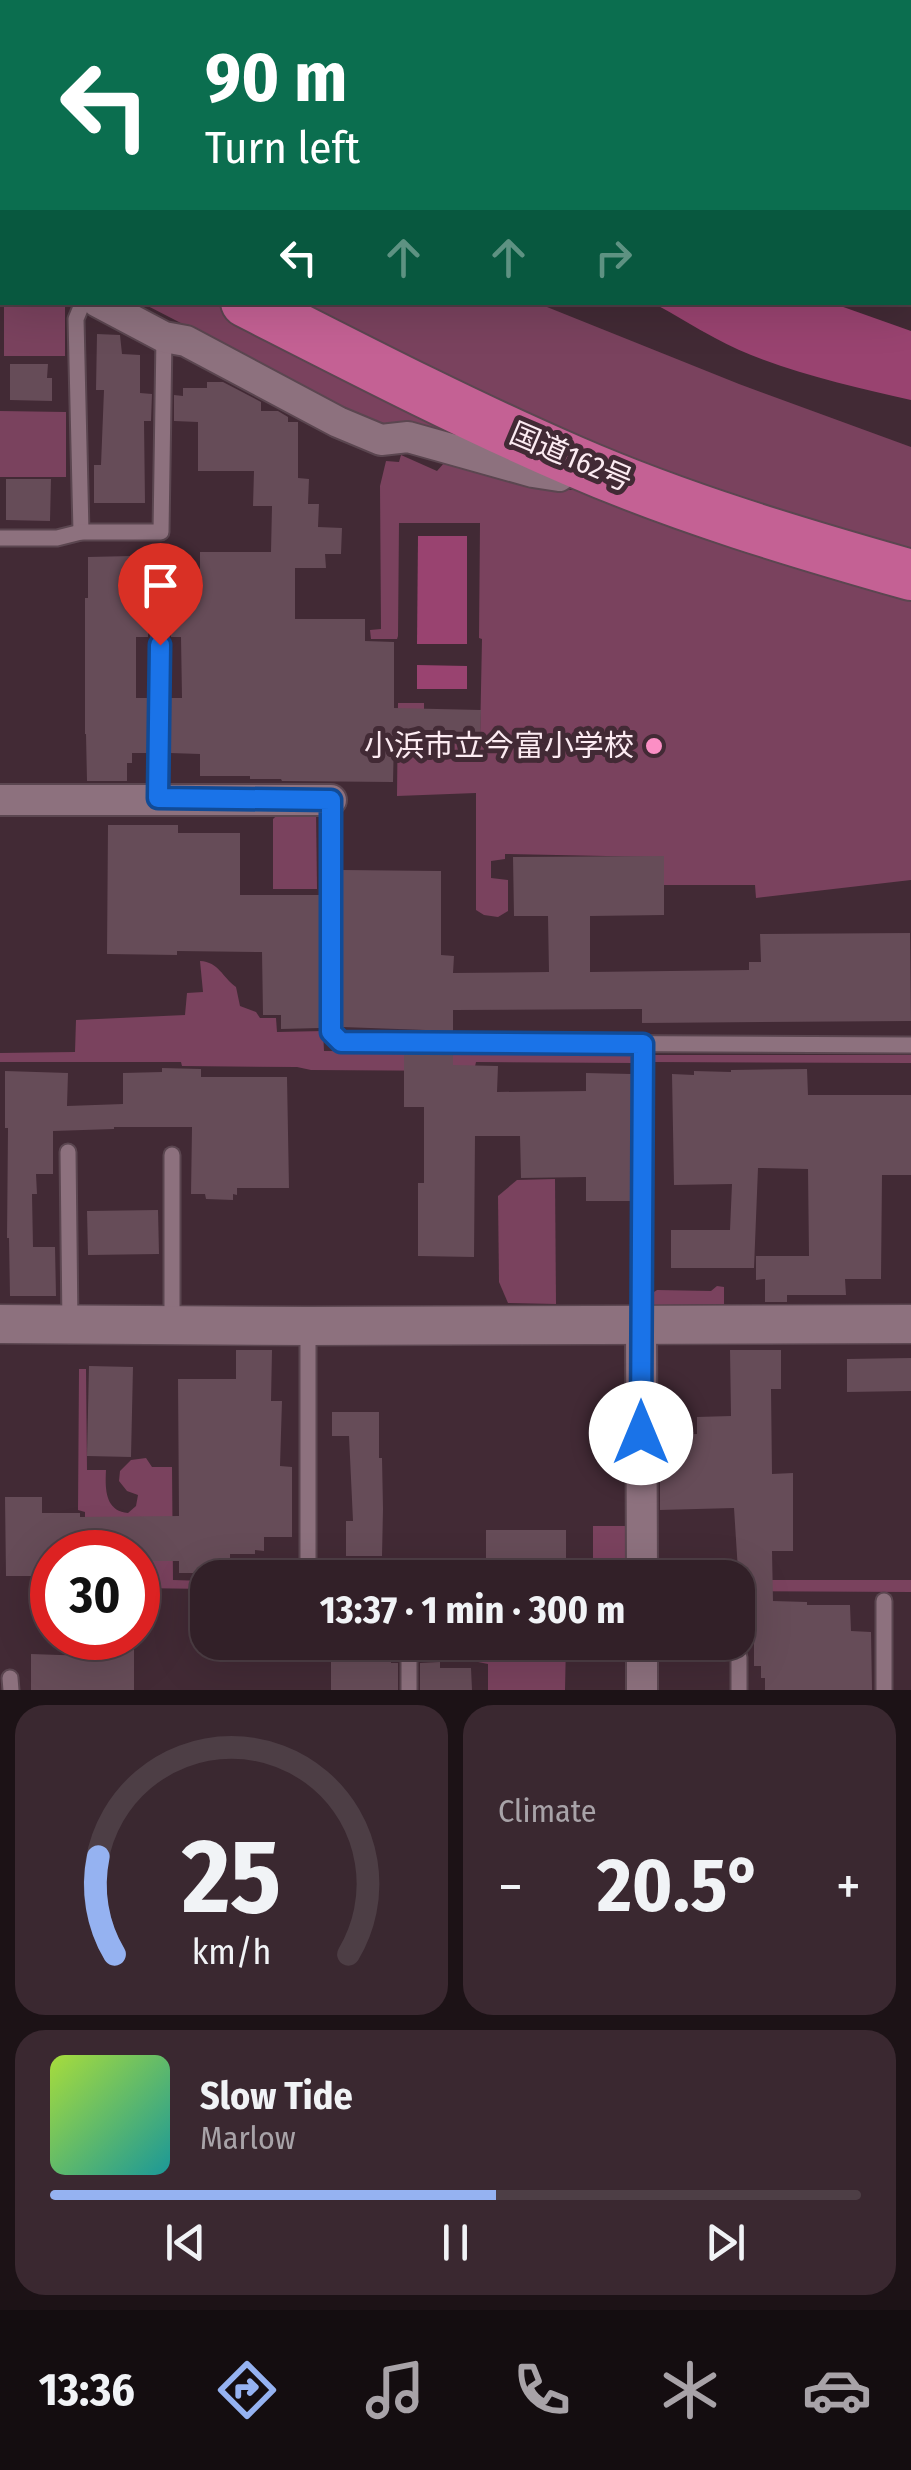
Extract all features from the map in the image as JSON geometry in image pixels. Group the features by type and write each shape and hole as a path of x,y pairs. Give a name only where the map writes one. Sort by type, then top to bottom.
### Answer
{"highway":[{"name":"国道162号","path":"252,305 575,462 708,512 911,575"}],"street":[{"path":"104,305 164,338 186,342 338,422 381,440 408,437 559,476 575,462"},
{"path":"0,800 331,800"},
{"path":"0,1324 911,1324"},
{"path":"641,1324 642,1560"},
{"path":"642,1660 642,1690"}],"lane":[{"path":"81,532 76,319 82,305"},
{"path":"0,538 160,532 164,338"},
{"path":"158,798 160,606"},
{"path":"331,800 331,1032 341,1042 911,1045"},
{"path":"641,1324 643,1044"},
{"path":"68,1152 70,1324"},
{"path":"172,1155 172,1324"},
{"path":"308,1326 308,1560"},
{"path":"884,1601 884,1690"},
{"path":"408,1690 409,1660"},
{"path":"739,1660 739,1690"}],"shaded area":[{"path":"4,305 65,306 65,356 4,356"},
{"path":"146,305 221,305 539,461 357,419 357,414"},
{"path":"281,305 542,305 911,447 911,560 715,499"},
{"path":"657,305 838,305 911,331 911,400 811,375 761,359"},
{"path":"0,411 66,412 66,477 0,477"},
{"path":"401,455 437,471 445,462 571,490 602,488 911,590 911,880 756,898 755,885 654,885 654,857 505,854 505,859 491,861 491,878 508,880 508,911 498,917 476,910 476,793 397,796 398,703 424,703 424,740 480,739 480,523 399,523 398,636 371,639 370,630 381,629 380,486 386,461 399,462"},
{"path":"418,536 467,536 467,644 417,644"},
{"path":"417,665 467,666 467,689 417,689"},
{"path":"284,809 316,810 317,889 273,889 273,819"},
{"path":"200,961 216,967 236,987 240,1006 256,1012 260,1018 276,1018 277,1032 323,1031 324,1051 635,1053 635,1063 476,1062 474,1071 311,1070 182,1066 181,1062 0,1062 0,1053 75,1052 76,1020 185,1015 187,993 203,992"},
{"path":"652,1055 911,1055 911,1063 651,1062"},
{"path":"555,1179 556,1304 508,1303 499,1282 498,1196 517,1180"},
{"path":"717,1286 724,1287 724,1304 650,1305 651,1294 657,1290 711,1291"},
{"path":"79,1369 86,1369 87,1470 106,1470 106,1491 111,1504 128,1513 136,1506 138,1495 127,1491 119,1481 120,1471 131,1460 146,1458 152,1467 172,1467 173,1580 190,1580 190,1589 160,1588 160,1530 85,1530 85,1512 78,1510"},
{"path":"593,1526 631,1526 632,1560 593,1560"},
{"path":"755,1580 911,1580 911,1592 755,1591"},
{"path":"566,1660 565,1690 488,1690 488,1664 473,1661"}],"building":[{"path":"97,334 120,335 122,354 140,355 140,393 152,394 151,421 144,421 145,503 94,503 94,465 101,465 104,390 96,390"},
{"path":"10,364 48,364 52,401 10,400"},
{"path":"207,382 223,382 261,402 261,411 278,411 288,417 288,422 298,422 298,478 309,479 308,504 319,504 318,527 342,528 341,554 325,554 326,568 295,568 295,619 365,619 365,641 394,642 394,708 481,710 480,738 394,736 393,782 200,776 200,754 170,753 170,698 182,698 181,637 171,637 171,606 194,607 194,594 200,594 200,552 271,552 272,506 253,506 254,471 198,471 198,422 174,421 174,395 183,396 183,388 207,388"},
{"path":"6,479 51,479 50,521 6,520"},
{"path":"132,556 132,569 150,569 148,637 136,637 136,698 148,698 147,753 132,753 132,763 127,763 127,781 87,781 88,557"},
{"path":"108,825 178,825 178,833 240,833 240,895 320,895 320,1028 281,1029 281,1015 263,1015 262,952 107,954"},
{"path":"664,856 664,915 590,916 590,972 749,970 749,962 761,962 760,934 910,933 911,1021 642,1023 642,1009 453,1010 453,1031 342,1027 342,870 441,871 441,955 454,956 453,973 549,972 548,916 514,916 513,857"},
{"path":"404,1054 453,1054 453,1065 498,1066 497,1092 586,1091 586,1073 631,1074 631,1201 586,1201 586,1177 521,1178 520,1136 475,1136 474,1257 418,1256 418,1183 424,1183 424,1107 404,1107"},
{"path":"162,1068 201,1069 201,1077 287,1077 289,1188 237,1188 233,1200 191,1194 192,1127 53,1131 53,1174 36,1174 37,1194 32,1194 33,1247 55,1247 56,1296 10,1296 5,1071 68,1073 67,1106 123,1104 123,1073 162,1072"},
{"path":"807,1069 808,1095 911,1095 911,1175 882,1175 881,1279 845,1279 846,1295 787,1295 787,1302 765,1302 765,1279 756,1280 756,1256 809,1256 808,1169 758,1168 754,1268 671,1268 671,1230 730,1230 732,1184 674,1185 672,1074"},
{"path":"158,1210 159,1254 88,1255 87,1211"},
{"path":"236,1350 272,1350 271,1401 282,1401 280,1466 292,1467 292,1537 264,1537 264,1551 230,1554 230,1560 190,1560 190,1573 179,1573 179,1561 160,1561 160,1530 30,1530 30,1576 6,1576 5,1497 42,1497 42,1513 80,1513 80,1517 179,1516 178,1379 236,1379"},
{"path":"730,1350 781,1350 781,1389 771,1389 772,1474 793,1473 793,1551 772,1551 773,1601 850,1605 851,1631 871,1632 872,1690 765,1690 761,1666 754,1666 755,1560 737,1560 734,1508 660,1510 660,1435 697,1434 697,1417 731,1416"},
{"path":"911,1358 911,1391 847,1392 847,1359"},
{"path":"89,1366 133,1367 131,1457 87,1456"},
{"path":"332,1412 379,1412 382,1556 346,1556 346,1521 353,1521 349,1436 332,1436"},
{"path":"486,1530 566,1530 566,1560 486,1560"},
{"path":"31,1660 134,1660 134,1690 31,1690"},
{"path":"331,1660 398,1663 398,1690 331,1690"},
{"path":"440,1662 440,1668 471,1668 472,1690 420,1690 420,1663"}],"place":[{"name":"小浜市立今富小学校","path":"654,746"}],"route":[{"path":"160,645 158,798 331,800 331,1032 341,1042 643,1044 641,1433"}]}
